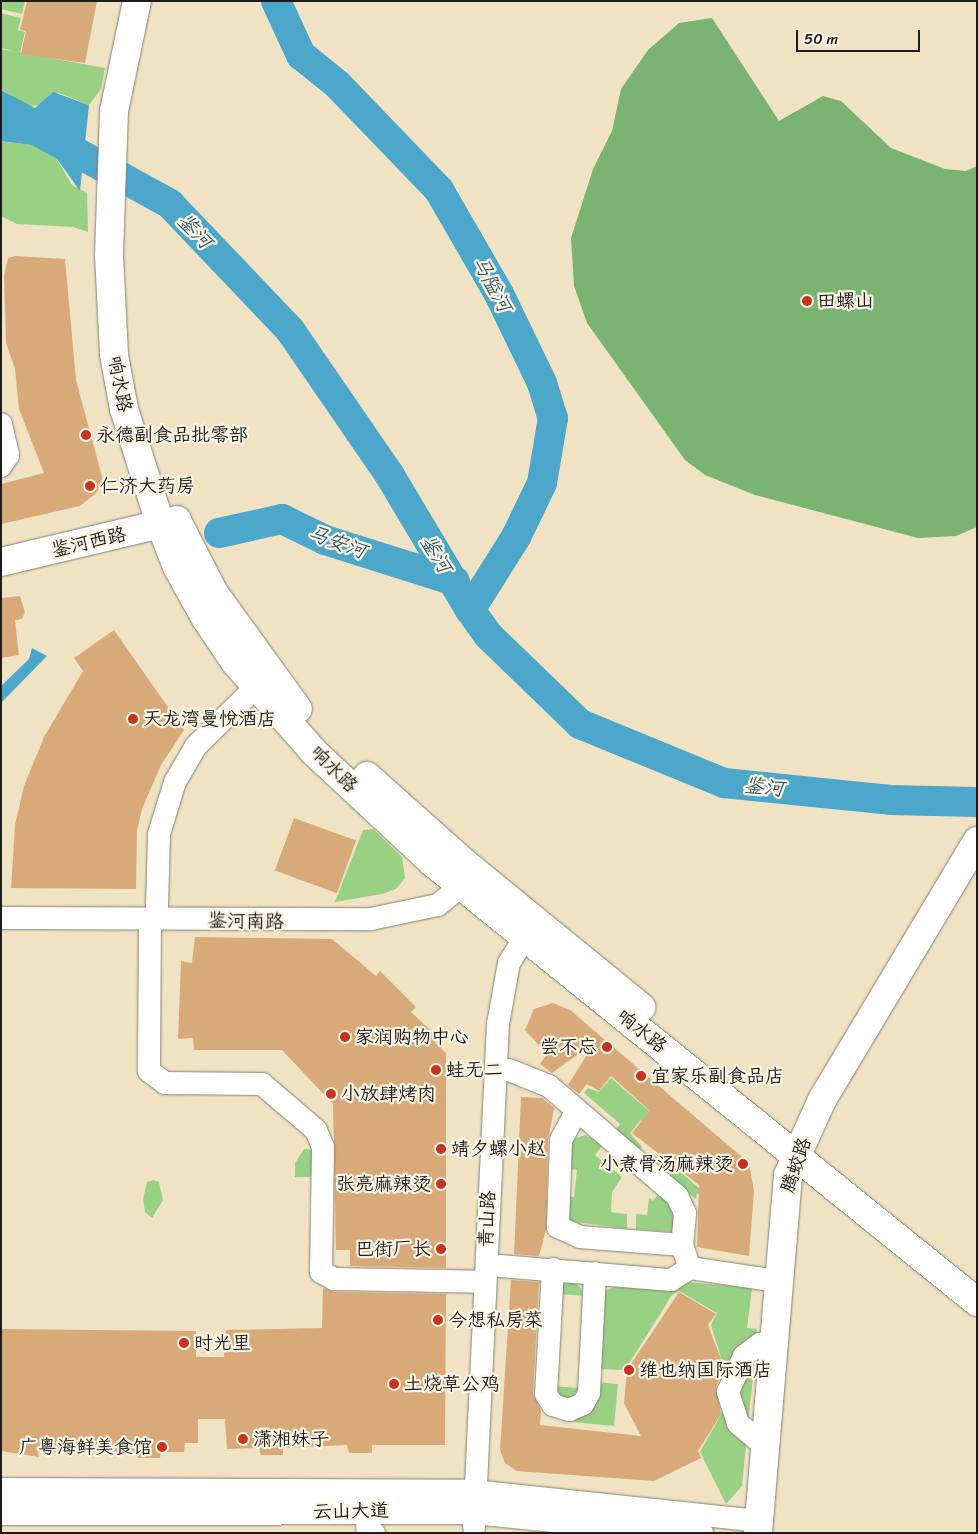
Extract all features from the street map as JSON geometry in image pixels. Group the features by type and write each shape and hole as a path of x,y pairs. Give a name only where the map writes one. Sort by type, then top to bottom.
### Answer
{"main road":[{"name":"响水路","path":"137,1 123,116 117,256 136,384 167,516 177,568 206,619 256,688 316,753 535,935 806,1150 977,1279"},
{"name":"响水路","path":"123,116 154,1"},
{"name":"响水路","path":"167,516 219,602 301,712 465,877"},
{"name":"鉴河西路","path":"1,548 167,516"},
{"name":"鉴河西路","path":"1,562 167,516"},
{"name":"腾蛟路","path":"763,1529 765,1446 785,1188 972,859"},
{"name":"响水路","path":"806,1150 977,1302"},
{"name":"腾蛟路","path":"763,1529 796,1202 806,1150"},
{"name":"云山大道","path":"1,1529 371,1530 482,1510 545,1533"},
{"name":"云山大道","path":"1,1511 222,1513 482,1510 699,1533"}],"street":[{"path":"1,424 8,455 1,466"},
{"path":"256,688 196,746 175,782 159,834 149,1071 164,1083 262,1084 316,1130 323,1147 321,1272 334,1279 489,1274 553,1269 671,1280 690,1268 777,1281"},
{"name":"鉴河南路","path":"1,918 155,916 346,908 423,896 465,877"},
{"name":"鉴河南路","path":"1,904 155,916"},
{"name":"青山路","path":"489,1274 516,981 535,935"},
{"name":"青山路","path":"482,1510 500,1003 509,963 535,935"},
{"path":"509,1070 549,1086 677,1196 685,1213 682,1245 690,1268"},
{"path":"577,1110 560,1140 558,1227 580,1237 682,1245"},
{"path":"553,1269 546,1394 553,1405 569,1410 583,1404 589,1393 594,1273"},
{"path":"765,1446 738,1423 728,1392 744,1356 760,1344 773,1343"},
{"path":"1,1489 197,1492 763,1529"},
{"path":"197,1492 222,1513"}],"green space":[{"path":"1,1 25,1 22,14 1,9"},
{"path":"1,13 21,18 18,30 25,32 20,53 1,48"},
{"path":"712,18 779,121 823,96 841,101 891,148 945,169 966,171 977,166 977,527 956,536 918,538 755,495 705,475 685,460 587,323 574,286 571,238 593,169 612,131 621,89 648,50 679,23"},
{"path":"1,49 105,68 101,89 89,105 59,93 50,94 43,105 27,106 1,89"},
{"path":"1,141 40,146 55,156 72,185 87,193 88,232 73,227 17,224 1,216"},
{"path":"373,829 402,857 405,878 396,889 382,894 335,902 363,830"},
{"path":"611,1078 654,1115 645,1123 641,1120 630,1133 642,1147 638,1152 614,1132 620,1124 584,1093 588,1088 599,1092"},
{"path":"585,1135 603,1145 595,1155 622,1177 612,1192 611,1212 627,1214 627,1229 569,1221 564,1196 574,1197 577,1170 567,1169 569,1150 574,1139"},
{"path":"304,1149 317,1150 317,1177 295,1177 295,1163"},
{"path":"648,1152 672,1165 707,1195 697,1194 696,1199 644,1156"},
{"path":"153,1180 159,1182 163,1200 152,1218 145,1212 143,1199 147,1182"},
{"path":"661,1191 678,1211 673,1232 636,1229 636,1214 647,1215 649,1198 653,1201"},
{"path":"576,1282 586,1296 557,1294 560,1285"},
{"path":"686,1282 752,1288 747,1328 757,1329 756,1342 727,1377 711,1325 717,1313 679,1291 672,1295 625,1370 597,1369 602,1292 618,1286"},
{"path":"756,1350 748,1423 736,1391"},
{"path":"596,1382 618,1384 614,1426 573,1422 585,1413"},
{"path":"551,1386 580,1388 565,1403"},
{"path":"724,1409 734,1434 746,1445 742,1486 726,1504 700,1452"}],"water":[{"path":"1,90 35,108 53,92 89,105 80,191 55,156 40,146 1,141"},
{"path":"32,648 47,656 1,703 1,686 29,659"}],"building":[{"path":"27,1 97,1 85,63 21,54 26,31 20,30"},
{"path":"15,256 65,259 76,380 103,480 96,493 80,506 1,524 1,484 44,473 19,409 15,369 6,343 4,276 8,258"},
{"path":"20,596 25,612 22,619 15,620 19,655 1,658 1,598"},
{"path":"114,630 184,730 161,765 142,809 137,831 136,889 11,888 15,825 24,786 44,737 83,671 74,658"},
{"path":"294,818 356,841 337,893 275,871"},
{"path":"195,937 332,939 376,976 380,971 416,1007 411,1012 439,1038 435,1043 446,1053 446,1268 350,1266 350,1250 336,1250 333,1104 282,1050 194,1050 193,1038 178,1039 181,961 192,963"},
{"path":"553,1003 570,1010 749,1163 754,1192 749,1256 697,1247 699,1185 632,1133 650,1111 611,1076 599,1091 587,1084 579,1094 568,1085 595,1042 552,1073 540,1064 547,1054 525,1030 534,1009"},
{"path":"521,1097 542,1098 554,1108 548,1140 546,1230 539,1256 514,1254"},
{"path":"511,1280 539,1282 533,1393 541,1411 540,1425 641,1436 624,1403 627,1370 679,1292 716,1314 708,1325 724,1367 716,1387 721,1414 698,1451 701,1458 654,1481 517,1471 505,1463 500,1450"},
{"path":"323,1288 334,1292 446,1294 445,1445 372,1445 372,1453 349,1453 347,1445 283,1448 283,1455 261,1455 259,1448 227,1449 225,1419 198,1419 198,1443 185,1443 184,1452 161,1452 160,1458 138,1458 138,1452 38,1452 39,1457 1,1451 1,1329 196,1331 196,1357 224,1357 226,1330 322,1328"}],"waterway":[{"name":"马隘河","path":"276,1 301,55 337,84 439,190 499,294 542,383 553,418 542,483 516,537 470,610"},
{"name":"鉴河","path":"1,111 170,204 290,330 389,474 470,610 489,636 580,724 724,783 890,800 977,802"},
{"name":"马安河","path":"219,533 282,519 325,540 455,581"}],"place":[{"name":"田螺山","path":"807,301"},
{"name":"永德副食品批零部","path":"86,435"},
{"name":"仁济大药房","path":"90,486"},
{"name":"天龙湾曼悦酒店","path":"133,719"},
{"name":"家润购物中心","path":"345,1037"},
{"name":"尝不忘","path":"607,1047"},
{"name":"蛙无二","path":"436,1070"},
{"name":"宜家乐副食品店","path":"641,1076"},
{"name":"小放肆烤肉","path":"331,1094"},
{"name":"靖夕螺小赵","path":"441,1149"},
{"name":"小煮骨汤麻辣烫","path":"743,1164"},
{"name":"张亮麻辣烫","path":"441,1184"},
{"name":"巴街厂长","path":"441,1249"},
{"name":"今想私房菜","path":"438,1320"},
{"name":"时光里","path":"184,1343"},
{"name":"维也纳国际酒店","path":"629,1370"},
{"name":"土烧草公鸡","path":"394,1384"},
{"name":"潇湘妹子","path":"243,1439"},
{"name":"广粤海鲜美食馆","path":"162,1447"}]}
